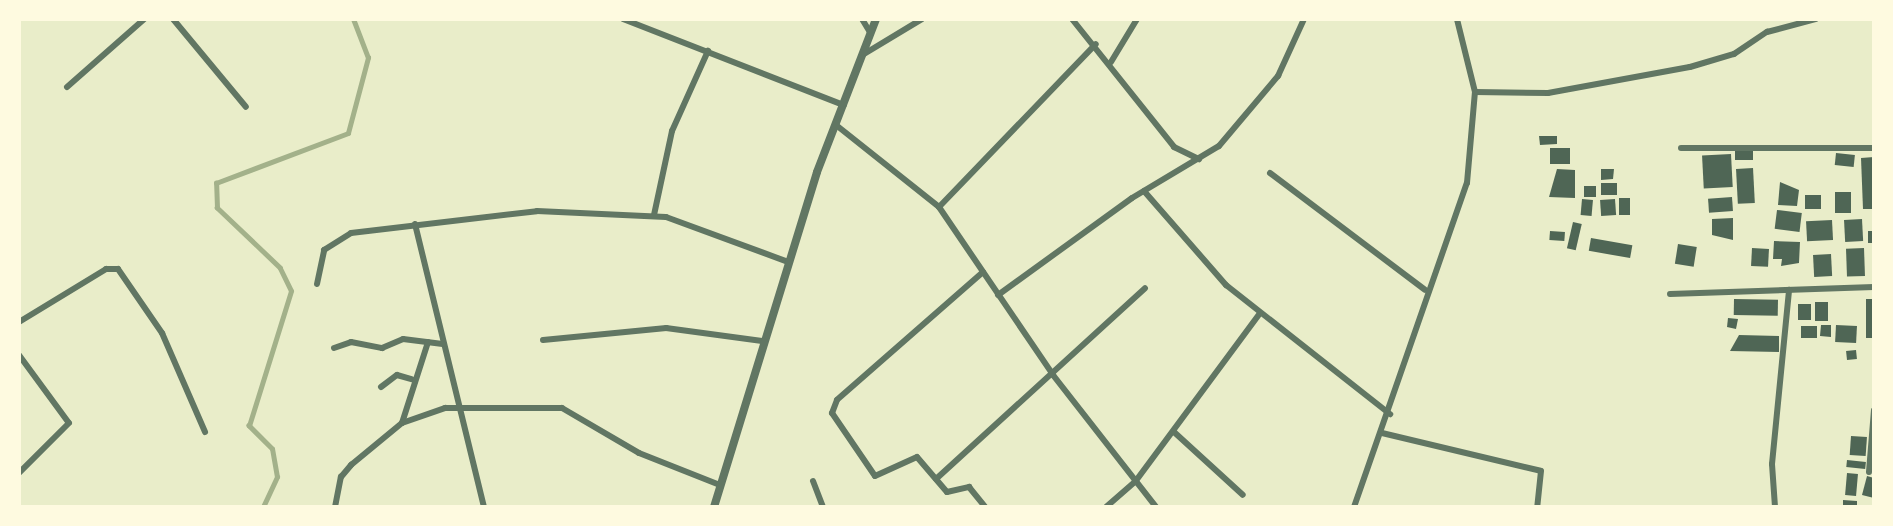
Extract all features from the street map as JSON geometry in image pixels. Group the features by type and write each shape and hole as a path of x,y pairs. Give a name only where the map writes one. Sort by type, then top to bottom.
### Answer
{"street":[{"path":"66,87 144,19"},
{"path":"173,19 246,107"},
{"path":"623,19 844,105"},
{"path":"862,19 871,34"},
{"path":"713,507 788,262 876,19"},
{"path":"864,54 922,19"},
{"path":"1072,19 1111,62 1174,147 1199,159"},
{"path":"1111,62 1137,19"},
{"path":"999,295 1144,191 1219,146 1262,97 1304,19"},
{"path":"1354,507 1390,414 1425,290 1467,183 1475,92 1457,19"},
{"path":"1475,92 1548,93 1690,67 1734,54 1767,32 1816,19"},
{"path":"939,207 1096,44"},
{"path":"654,215 672,131 708,51"},
{"path":"836,125 939,207 1053,375 1156,507"},
{"path":"1681,148 1874,148"},
{"path":"1270,173 1425,290"},
{"path":"1144,191 1226,285 1390,414"},
{"path":"317,284 318,260 337,238 415,224 537,211 654,215 788,262"},
{"path":"415,224 484,507"},
{"path":"19,323 106,268 118,269 162,333 205,432"},
{"path":"983,272 832,405 869,472 884,476 917,457 953,496 969,487 985,507"},
{"path":"1670,294 1874,287"},
{"path":"936,479 1053,375 1144,288"},
{"path":"1775,507 1772,464 1789,290"},
{"path":"1106,507 1135,482 1260,313"},
{"path":"543,340 666,328 762,341"},
{"path":"334,348 351,342 382,348 403,339 443,344"},
{"path":"402,424 411,379 428,342"},
{"path":"19,355 69,423 19,473"},
{"path":"381,387 397,375 411,379"},
{"path":"335,507 341,477 402,424 445,408 459,412 562,408 639,453 720,485"},
{"path":"1869,472 1874,410"},
{"path":"1174,432 1243,495"},
{"path":"1382,433 1541,471 1537,507"},
{"path":"813,481 823,507"}],"building":[{"path":"1539,136 1557,136 1557,144 1540,145"},
{"path":"1550,148 1570,148 1570,164 1550,164"},
{"path":"1735,151 1753,151 1753,160 1735,160"},
{"path":"1836,153 1855,155 1854,167 1835,165"},
{"path":"1731,154 1733,187 1704,188 1702,156"},
{"path":"1874,157 1874,209 1863,209 1861,158"},
{"path":"1753,168 1755,203 1738,204 1736,169"},
{"path":"1557,169 1575,170 1575,198 1549,197"},
{"path":"1601,169 1614,169 1613,179 1601,180"},
{"path":"1780,182 1799,190 1797,206 1778,205"},
{"path":"1601,183 1617,183 1617,195 1601,195"},
{"path":"1584,186 1596,186 1596,197 1584,197"},
{"path":"1835,192 1851,192 1851,213 1835,213"},
{"path":"1805,195 1821,195 1821,209 1805,209"},
{"path":"1732,197 1733,211 1709,213 1708,199"},
{"path":"1619,198 1630,198 1630,215 1619,215"},
{"path":"1582,199 1593,200 1592,216 1581,215"},
{"path":"1615,199 1616,215 1601,216 1600,200"},
{"path":"1777,210 1802,213 1799,232 1775,229"},
{"path":"1733,218 1733,240 1712,235 1712,219"},
{"path":"1862,219 1863,241 1845,242 1844,220"},
{"path":"1832,220 1833,240 1807,241 1806,221"},
{"path":"1573,222 1582,224 1576,250 1567,248"},
{"path":"1550,231 1565,232 1564,241 1549,240"},
{"path":"1868,231 1874,231 1874,243 1868,243"},
{"path":"1591,238 1632,245 1630,258 1589,251"},
{"path":"1774,241 1800,242 1799,263 1781,266 1782,259 1773,259"},
{"path":"1678,244 1697,247 1694,267 1675,264"},
{"path":"1752,248 1769,249 1768,267 1751,266"},
{"path":"1864,248 1865,276 1847,277 1846,249"},
{"path":"1831,254 1832,276 1814,277 1813,255"},
{"path":"1734,299 1778,300 1778,316 1734,315"},
{"path":"1866,299 1874,299 1874,338 1866,338"},
{"path":"1815,302 1828,302 1828,321 1815,321"},
{"path":"1798,304 1811,304 1811,320 1798,320"},
{"path":"1728,318 1738,319 1736,329 1727,327"},
{"path":"1821,325 1831,325 1831,337 1820,336"},
{"path":"1836,325 1857,326 1856,343 1835,342"},
{"path":"1801,326 1817,326 1817,338 1801,338"},
{"path":"1739,335 1779,336 1779,352 1730,351"},
{"path":"1856,350 1857,359 1847,360 1846,351"},
{"path":"1851,436 1867,437 1866,456 1850,455"},
{"path":"1847,460 1866,462 1865,469 1846,467"},
{"path":"1847,473 1858,474 1856,496 1845,495"},
{"path":"1867,476 1874,478 1874,498 1862,495"},
{"path":"1843,500 1857,501 1857,507 1843,507"}],"waterway":[{"path":"263,507 277,477 272,449 249,426 291,291 280,268 217,208 216,183 348,133 368,58 353,19"}]}
